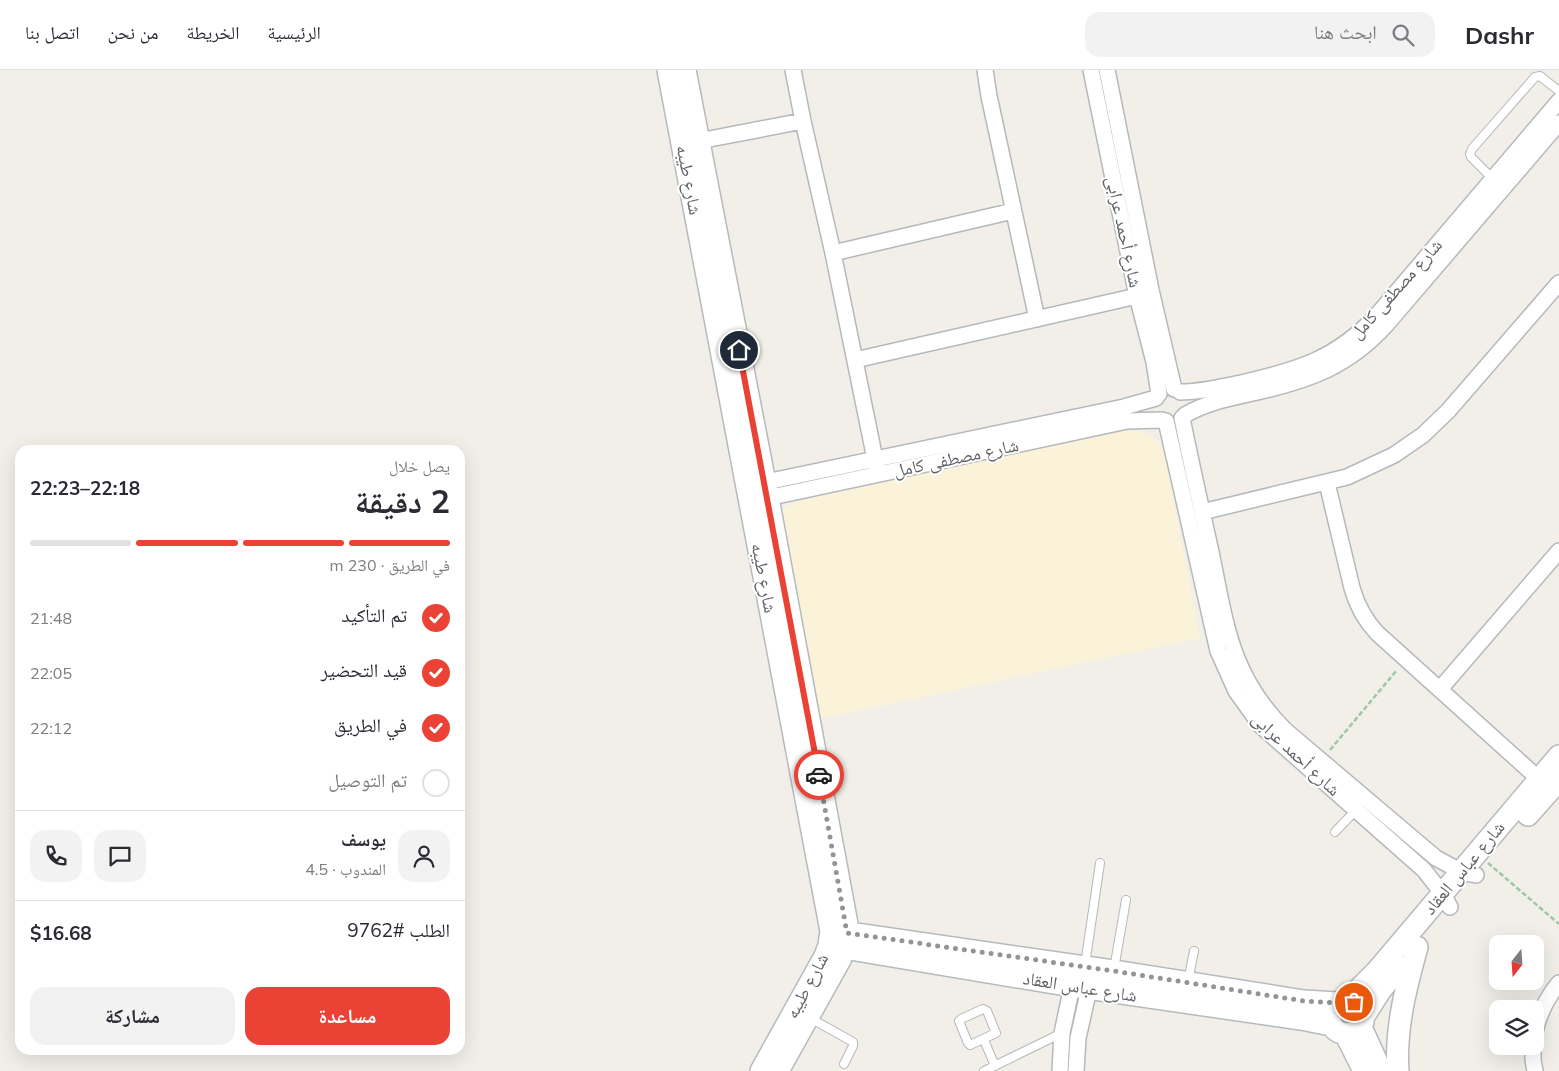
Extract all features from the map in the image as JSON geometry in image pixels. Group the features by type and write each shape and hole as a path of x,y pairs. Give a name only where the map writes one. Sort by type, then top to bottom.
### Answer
{"street":[{"name":"شارع طيبه","path":"668,70 845,914 838,939 840,960 778,1071"},
{"name":"شارع طيبه","path":"685,70 699,141 757,492"},
{"path":"793,70 833,253 878,475"},
{"path":"985,70 1037,319"},
{"name":"شارع أحمد عرابى","path":"1092,70 1137,296 1154,362 1157,396"},
{"name":"شارع أحمد عرابى","path":"1107,70 1151,290 1177,390"},
{"name":"شارع مصطفى كامل","path":"1177,390 1202,391 1290,371 1318,360 1344,345 1377,315 1559,101"},
{"path":"699,141 803,122"},
{"name":"شارع مصطفى كامل","path":"1183,417 1214,402 1279,387 1312,377 1342,363 1366,346 1559,123"},
{"path":"833,253 1013,211"},
{"path":"1202,512 1347,477 1394,455 1423,435 1448,412 1559,284"},
{"path":"855,360 1137,296"},
{"path":"1169,389 1177,390 1188,402 1187,412 1183,417 1174,422 1164,420 1159,416 1155,408 1157,396 1169,389"},
{"name":"شارع مصطفى كامل","path":"757,492 875,459 1124,407 1157,396"},
{"name":"شارع أحمد عرابى","path":"1183,417 1227,630 1248,685 1271,716 1436,858 1475,869"},
{"name":"شارع مصطفى كامل","path":"757,492 878,475 1127,420 1164,420"},
{"name":"شارع أحمد عرابى","path":"1164,420 1218,651 1226,672 1240,697 1261,726 1409,855 1424,870 1446,900"},
{"path":"1327,482 1356,600 1368,623 1440,689 1549,779"},
{"path":"1440,689 1559,550"},
{"name":"شارع عباس العقاد","path":"838,939 1085,967 1304,1001 1342,1002 1377,972 1475,869 1549,779 1559,756"},
{"name":"شارع عباس العقاد","path":"838,939 1081,988 1351,1026 1417,947 1446,900"},
{"name":"شارع طيبه","path":"761,1071 825,956 838,939"},
{"path":"1398,1071 1399,1023 1417,947"},
{"path":"1544,1006 1559,983"},
{"path":"1060,1071 1062,1033 1081,988"},
{"path":"1076,1071 1081,988"},
{"path":"1364,1071 1351,1026 1359,1005 1342,1002 1330,1013 1351,1026 1381,1071"},
{"path":"1533,1055 1535,1071"}],"lane":[{"path":"1493,179 1471,157 1472,149 1535,77 1542,77 1559,91"},
{"path":"1335,832 1356,810"},
{"path":"1085,967 1100,863"},
{"path":"1114,971 1126,900"},
{"path":"1188,983 1194,951"},
{"path":"985,1009 996,1032 995,1035 984,1040 972,1045 969,1044 959,1025 960,1020 985,1009"},
{"path":"808,1017 853,1042 853,1046 844,1064"},
{"path":"984,1071 1062,1033"},
{"path":"984,1040 995,1066"}],"path":[{"path":"1321,761 1406,659"},
{"path":"1475,869 1559,924"}],"sand":[{"path":"1125,430 1138,431 1152,436 1164,450 1200,638 819,719 779,525 783,508 794,502"}],"way so far":[{"path":"819,775 847,924 847,933 1114,971 1304,1001 1337,1003 1348,1000 1354,1002"}],"route":[{"path":"739,350 819,775"}]}
